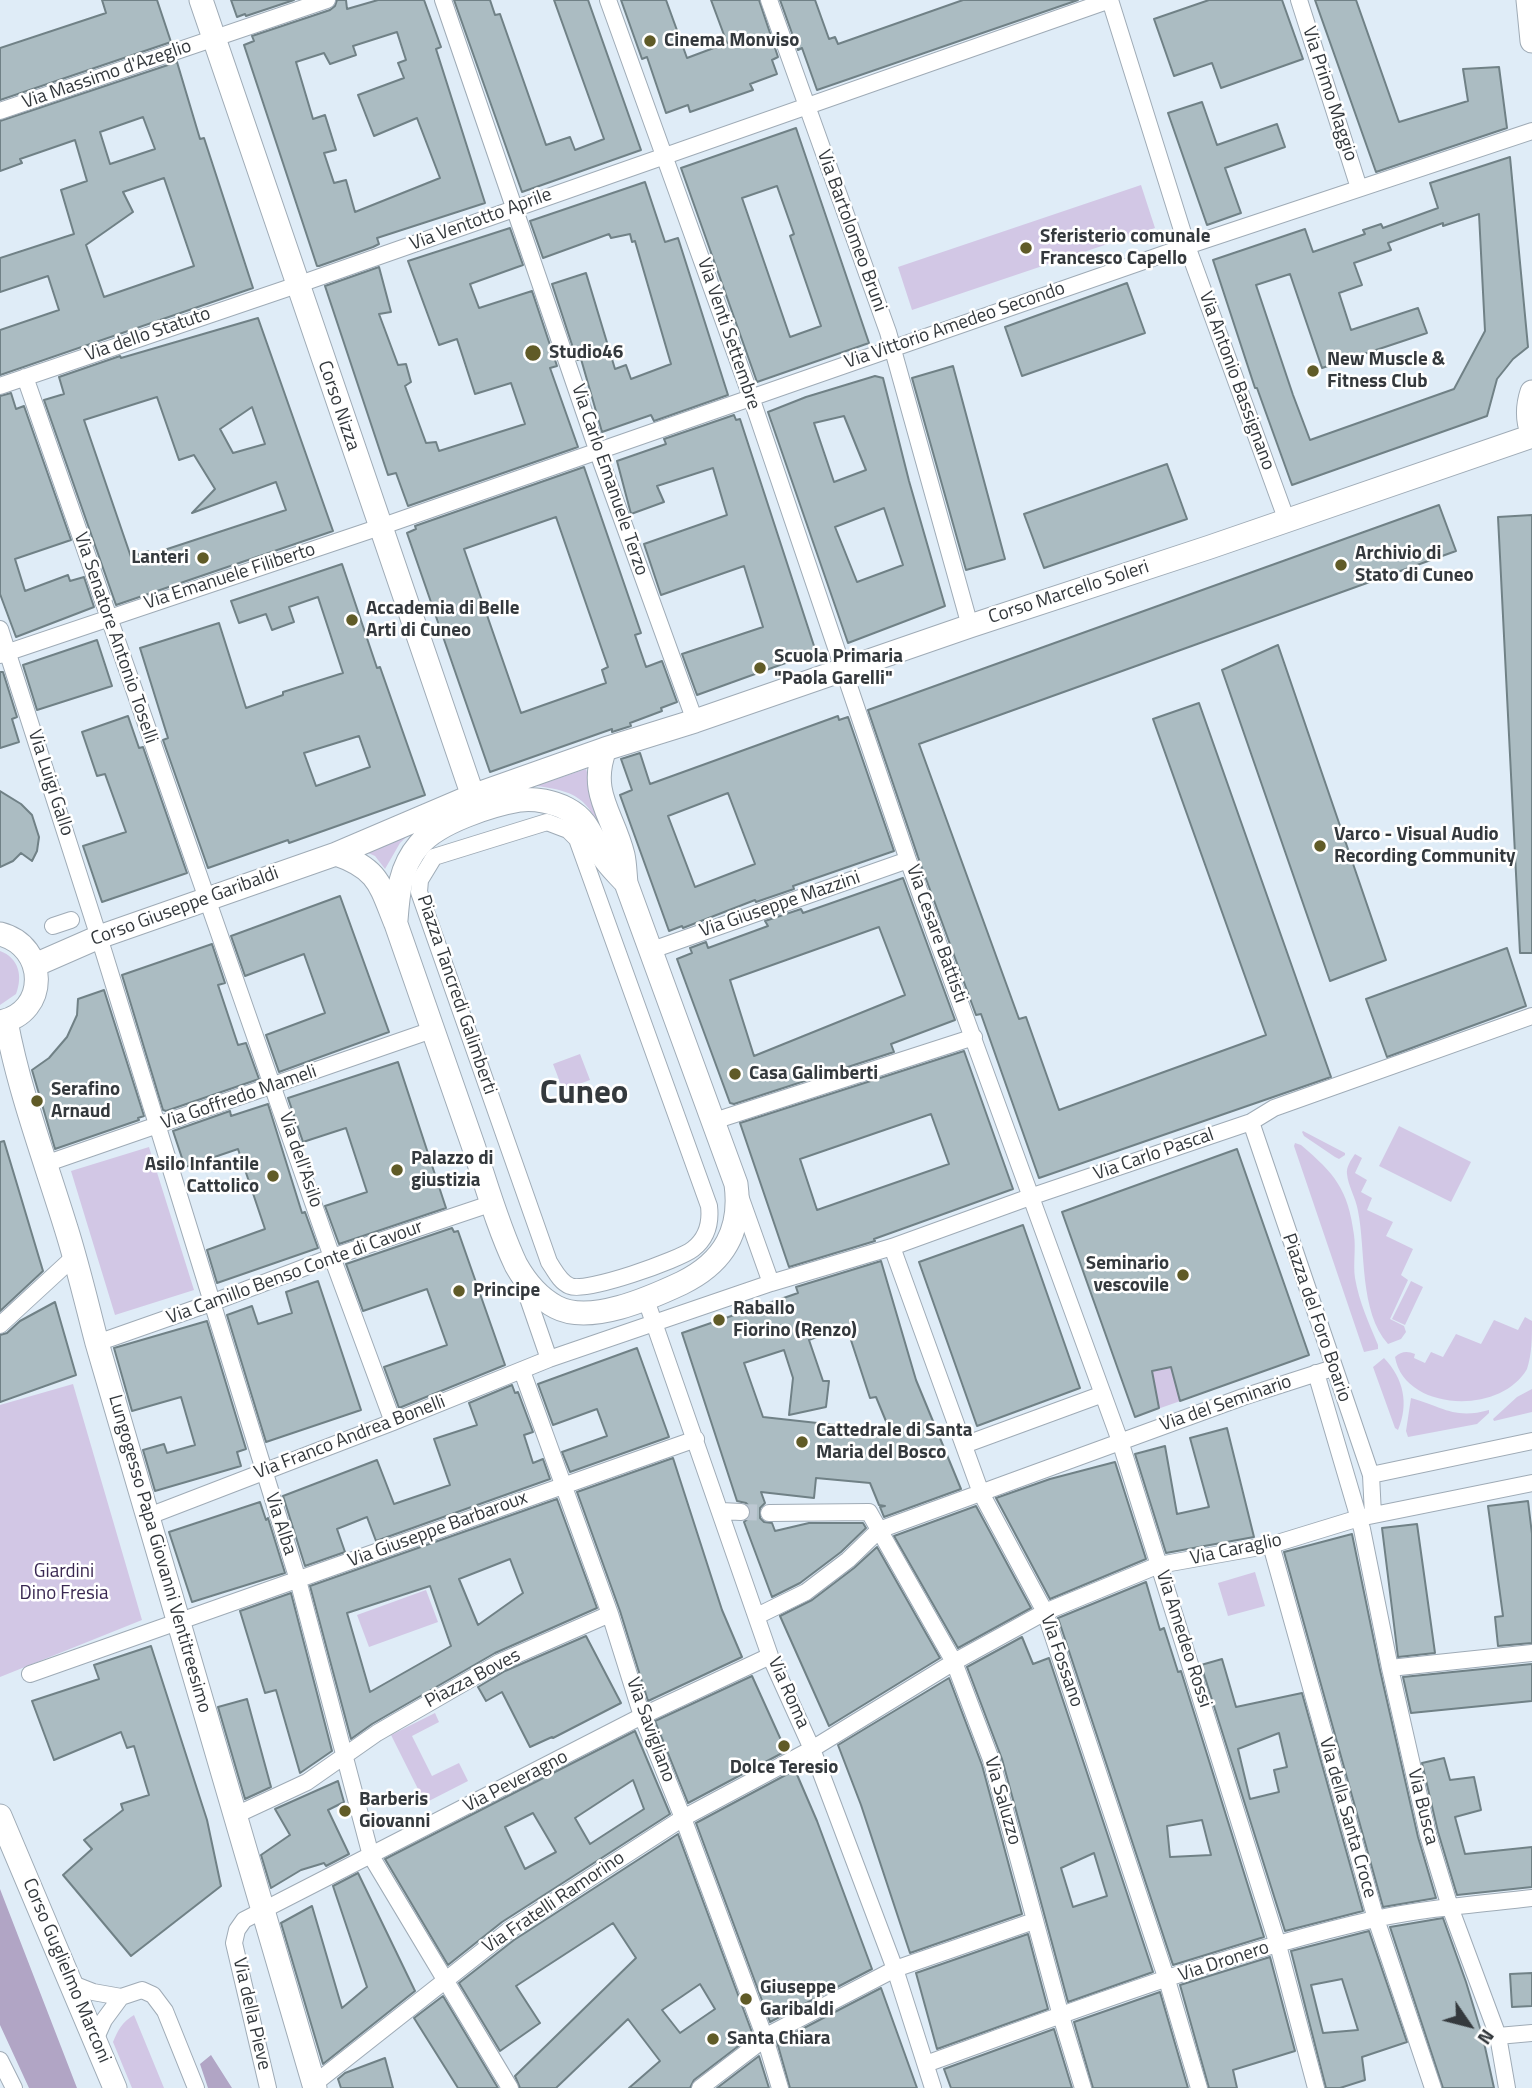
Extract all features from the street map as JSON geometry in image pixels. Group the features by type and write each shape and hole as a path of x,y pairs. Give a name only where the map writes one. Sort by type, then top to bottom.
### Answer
{"street":[{"name":"Corso Nizza","path":"201,0 475,804"},
{"name":"Via Massimo d'Azeglio","path":"0,111 327,0"},
{"name":"Via Carlo Emanuele Terzo","path":"443,0 598,451 695,721"},
{"name":"Via Venti Settembre","path":"608,0 751,397 844,670"},
{"name":"Via Bartolomeo Bruni","path":"769,0 893,348 970,626"},
{"path":"807,105 1110,0"},
{"name":"Via Antonio Bassignano","path":"1110,0 1187,246 1287,521"},
{"name":"Via Primo Maggio","path":"1299,0 1359,188"},
{"path":"1528,0 1532,41"},
{"name":"Via Ventotto Aprile","path":"297,285 807,105"},
{"name":"Via Vittorio Amedeo Secondo","path":"380,527 1187,246 1532,131"},
{"name":"Via dello Statuto","path":"0,386 297,285"},
{"name":"Via Senatore Antonio Toselli","path":"24,377 206,899"},
{"path":"1532,392 1528,408 1532,435"},
{"name":"Corso Marcello Soleri","path":"605,749 1287,521 1532,435"},
{"name":"Via Emanuele Filiberto","path":"4,653 380,527"},
{"name":"Via Luigi Gallo","path":"0,629 4,653 99,937"},
{"name":"Via Cesare Battisti","path":"844,670 908,860 1030,1197"},
{"name":"Piazza Tancredi Galimberti","path":"336,854 475,804 605,749"},
{"name":"Piazza Tancredi Galimberti","path":"605,749 598,768 599,786 623,856 626,883 771,1283"},
{"name":"Piazza Tancredi Galimberti","path":"396,924 402,876 419,844 475,804 523,800 546,802 568,809 588,825 603,857 626,883"},
{"name":"Piazza Tancredi Galimberti","path":"547,822 568,830 577,839 709,1206 711,1219 702,1239 694,1248 675,1258 591,1287 569,1286 558,1277 549,1262 419,892 420,880 434,857 547,822"},
{"name":"Piazza Tancredi Galimberti","path":"336,854 357,861 378,881 396,924 549,1359"},
{"name":"Corso Giuseppe Garibaldi","path":"35,965 99,937 336,854"},
{"name":"Via Giuseppe Mazzini","path":"652,950 908,860"},
{"name":"Via dell'Asilo","path":"206,899 393,1422"},
{"path":"53,926 71,920"},
{"path":"0,934 20,943 29,953 35,965 37,979 35,992 28,1004 19,1014 3,1021"},
{"name":"Via Alba","path":"99,937 298,1580 343,1756 372,1856 510,2088"},
{"name":"Via Carlo Pascal","path":"771,1283 892,1247 1251,1122 1274,1108 1532,1016"},
{"name":"Lungogesso Papa Giovanni Ventitreesimo","path":"3,1021 75,1256 97,1343 314,2086"},
{"name":"Via Goffredo Mameli","path":"45,1164 432,1030"},
{"path":"713,1121 974,1037"},
{"name":"Piazza del Foro Boario","path":"1251,1122 1371,1475 1366,1517"},
{"name":"Piazza Tancredi Galimberti","path":"517,1265 529,1285 557,1308 597,1313 645,1297 683,1282 703,1270 719,1254 731,1238 738,1218 736,1184"},
{"name":"Via Amedeo Rossi","path":"1030,1197 1120,1441 1278,1945 1316,2088"},
{"name":"Via Camillo Benso Conte di Cavour","path":"97,1343 332,1257 493,1203"},
{"name":"Via Fossano","path":"892,1247 981,1493 1045,1612 1167,1980 1199,2088"},
{"path":"0,1325 75,1256"},
{"path":"549,1359 771,1283"},
{"name":"Via Roma","path":"645,1297 771,1656 812,1749 895,1969 932,2088"},
{"name":"Via Franco Andrea Bonelli","path":"149,1516 549,1359"},
{"name":"Via del Seminario","path":"981,1493 1120,1441 1333,1368"},
{"name":"Via Savigliano","path":"522,1371 610,1614 642,1717 684,1818 765,2038 780,2088"},
{"name":"Piazza del Foro Boario","path":"1316,1373 1366,1517"},
{"path":"964,1445 1103,1394"},
{"name":"Via Giuseppe Barbaroux","path":"30,1674 696,1439"},
{"path":"1371,1475 1532,1441"},
{"name":"Via Caraglio","path":"812,1749 954,1662 1045,1612 1159,1565 1271,1545 1366,1517 1532,1483"},
{"path":"757,1616 806,1592 848,1560 879,1530 981,1493"},
{"path":"721,1511 741,1512"},
{"path":"769,1513 869,1512 879,1530"},
{"name":"Via Busca","path":"1366,1517 1390,1668 1428,1835 1450,1907 1498,2036 1507,2088"},
{"name":"Via Saluzzo","path":"879,1530 954,1662 992,1762 1034,1921 1083,2088"},
{"name":"Via della Santa Croce","path":"1271,1545 1376,1919 1433,2088"},
{"name":"Piazza Boves","path":"236,1815 307,1782 377,1732 500,1662 610,1614"},
{"path":"1390,1668 1532,1653"},
{"name":"Via Peveragno","path":"262,1911 642,1717 771,1656"},
{"name":"Via Fratelli Ramorino","path":"314,2086 508,1931 684,1818 812,1749"},
{"name":"Corso Guglielmo Marconi","path":"0,1816 115,2088"},
{"name":"Via Dronero","path":"926,2064 1167,1980 1278,1945 1376,1919 1532,1898"},
{"name":"Via della Pieve","path":"262,1911 244,1920 237,1930 234,1943 268,2088"},
{"path":"700,2088 765,2038 895,1969 1034,1921"},
{"path":"70,1983 93,1992 121,1997 142,1990 153,1995 159,2002 196,2088"},
{"path":"95,2040 104,2020 121,1997"},
{"path":"1498,2036 1532,2034"},
{"path":"0,2060 14,2088"}],"green space":[{"name":"Sferisterio comunale Francesco Capello","path":"1141,185 1155,228 912,310 898,267"},
{"path":"586,769 612,848 591,812 577,797 567,792 536,786"},
{"path":"417,827 400,843 385,869 375,856 359,849"},
{"path":"0,951 12,958 18,968 19,981 16,994 0,1005"},
{"path":"580,1054 590,1080 563,1090 553,1064"},
{"path":"1399,1126 1471,1162 1451,1202 1379,1166"},
{"path":"1303,1131 1345,1155 1339,1159 1335,1157 1304,1136"},
{"path":"1295,1143 1301,1145 1323,1165 1344,1194 1354,1235 1354,1273 1357,1287 1378,1349 1364,1352"},
{"path":"149,1147 194,1290 115,1315 71,1171"},
{"path":"1355,1154 1362,1158 1355,1173 1367,1180 1361,1192 1372,1198 1367,1210 1393,1222 1386,1236 1413,1249 1401,1275 1408,1280 1390,1319 1404,1326 1406,1332 1401,1339 1388,1344 1372,1315 1368,1298 1358,1211 1347,1174"},
{"path":"1411,1281 1423,1287 1405,1325 1392,1319"},
{"path":"1525,1317 1532,1321 1531,1351 1527,1369 1514,1384 1496,1395 1476,1400 1454,1401 1434,1397 1416,1388 1402,1375 1395,1357 1410,1352 1415,1354 1414,1358 1425,1363 1431,1352 1443,1357 1456,1334 1481,1344 1494,1320 1518,1330"},
{"path":"1187,1349 1203,1393 1135,1417 1120,1374"},
{"path":"1384,1358 1396,1374 1403,1392 1403,1411 1398,1430 1373,1367"},
{"name":"Giardini Dino Fresia","path":"73,1384 142,1620 0,1677 0,1405"},
{"path":"1532,1389 1532,1412 1494,1421 1493,1419 1517,1397"},
{"path":"1411,1398 1457,1413 1489,1410 1489,1413 1477,1424 1408,1437 1406,1431"},
{"path":"1255,1572 1265,1606 1228,1616 1218,1583"},
{"path":"426,1590 438,1622 369,1647 357,1615"},
{"path":"435,1713 439,1722 412,1736 432,1776 459,1763 468,1781 425,1803 391,1735"},
{"path":"134,2015 164,2088 132,2088 113,2042 126,2020"}],"shaded area":[{"path":"0,1889 77,2088 29,2088 0,2025"},
{"path":"211,2055 232,2088 208,2088 200,2064"}],"building":[{"path":"102,0 157,0 171,42 0,100 0,48 106,13"},
{"path":"231,0 294,0 237,17"},
{"path":"337,0 346,0 347,9 378,0 424,0 441,47 436,49 485,203 377,238 379,244 373,247 317,266 244,45 254,41 252,36 335,6","holes":["397,32 406,60 398,63 404,78 358,95 374,136 417,118 440,178 355,212 346,180 334,183 324,153 336,150 325,115 313,119 296,62 324,53 330,64 356,55 353,46"]},
{"path":"454,0 490,0 495,15 500,14 546,145 570,137 575,150 604,139 554,0 588,0 641,150 522,192"},
{"path":"621,0 666,0 687,58 727,43 711,0 759,0 778,57 772,60 777,74 750,84 753,90 690,112 688,105 666,113 647,57 642,59"},
{"path":"780,0 815,0 829,39 835,37 838,44 963,0 1078,0 817,90 802,48 798,50"},
{"path":"1209,0 1282,0 1303,59 1221,88 1212,63 1174,76 1154,19"},
{"path":"1315,0 1356,0 1399,122 1468,101 1463,69 1499,67 1507,128 1376,172"},
{"path":"177,62 200,139 204,138 253,288 0,375 0,330 59,310 48,276 0,292 0,258 74,234 61,190 87,181 75,140 20,159 22,163 0,171 0,121","holes":["143,117 155,149 110,164 100,132","164,178 194,266 104,297 86,245 133,212 123,192"]},
{"path":"1202,102 1217,145 1277,124 1285,147 1225,168 1241,213 1207,225 1168,113"},
{"path":"796,128 869,343 757,382 681,168","holes":["777,186 794,234 790,236 821,326 790,337 742,198"]},
{"path":"1510,157 1528,347 1513,359 1497,379 1487,416 1292,485 1255,388 1213,260 1305,229 1313,252 1365,234 1363,230 1381,224 1383,228 1438,208 1430,183","holes":["1479,214 1485,331 1454,389 1310,440 1256,285 1290,274 1322,368 1427,333 1418,308 1351,330 1339,293 1362,285 1354,263 1391,250 1388,243 1443,223 1443,226"]},
{"path":"645,182 665,242 678,238 728,395 654,421 651,415 602,432 581,359 577,360 552,284 586,273 615,369 626,365 631,379 671,364 635,241 632,242 630,234 611,238 609,234 543,258 530,221"},
{"path":"510,228 523,265 470,284 479,308 532,291 557,366 550,368 578,447 408,506 396,473 388,475 325,286 379,267 391,312 379,314 398,365 406,364 411,382 405,386 426,443 436,442 439,451 525,424 511,383 475,394 457,339 439,345 408,261"},
{"path":"1127,283 1145,333 1022,376 1005,327"},
{"path":"258,318 333,531 116,605 44,400 64,394 59,377 120,356 121,358","holes":["157,397 179,460 194,455 215,489 192,513 276,482 286,510 149,555 148,551 131,557 84,420","252,407 265,444 233,453 220,429"]},
{"path":"953,366 1005,559 966,570 912,378"},
{"path":"875,376 883,378 945,606 848,643 768,412","holes":["844,416 866,470 834,482 814,423","884,508 903,565 857,582 835,527"]},
{"path":"11,393 16,409 24,406 71,540 15,559 25,591 68,575 70,581 84,577 94,607 16,637 0,594 0,396"},
{"path":"734,415 736,420 740,419 816,652 697,695 682,654 763,627 744,566 661,595 644,544 727,515 713,468 657,486 664,502 631,514 617,461 666,444 664,439"},
{"path":"1167,464 1187,519 1044,568 1024,514"},
{"path":"584,467 641,633 635,635 646,667 662,661 677,702 630,723 631,726 612,732 612,729 490,772 407,533 416,529 415,526","holes":["556,517 608,667 602,670 606,683 521,713 464,549"]},
{"path":"1439,505 1456,551 919,744 1019,1019 1026,1017 1059,1110 1266,1035 1153,719 1199,703 1331,1077 1039,1178 981,1014 976,1015 918,857 868,710"},
{"path":"1532,515 1532,953 1520,953 1498,517"},
{"path":"342,564 377,668 380,667 425,795 289,843 288,840 208,868 163,740 168,738 140,648 219,623 246,708 283,695 283,692 343,673 318,597 289,607 294,622 272,630 266,614 239,623 231,601","holes":["359,736 370,767 316,786 304,753"]},
{"path":"97,640 112,686 37,710 23,665"},
{"path":"1278,645 1386,960 1330,981 1222,670"},
{"path":"0,672 3,672 17,717 12,719 19,742 0,748"},
{"path":"128,716 139,748 143,747 187,873 102,902 83,846 126,832 105,774 97,776 82,732"},
{"path":"838,716 839,720 848,717 894,851 793,886 794,889 669,931 620,795 632,790 621,759 640,753 650,784","holes":["728,793 755,864 695,887 668,816"]},
{"path":"0,791 21,804 32,815 39,837 32,861 21,853 13,861 0,867"},
{"path":"903,878 955,1020 891,1044 894,1052 734,1104 730,1103 677,959 692,953 690,948 706,942 708,948 768,926 765,921 801,909 803,913","holes":["879,927 905,995 754,1056 730,980"]},
{"path":"340,896 389,1032 279,1072 266,1035 325,1013 304,954 245,976 231,936"},
{"path":"212,944 225,983 218,985 238,1045 246,1043 259,1079 166,1111 163,1110 122,975"},
{"path":"1507,948 1526,1006 1387,1057 1366,999"},
{"path":"104,990 144,1116 55,1149 32,1070 49,1058 67,1037 77,1015 78,999"},
{"path":"964,1051 1013,1189 874,1239 875,1241 789,1267 740,1123","holes":["931,1114 949,1164 817,1210 800,1159"]},
{"name":"Palazzo di giustizia","path":"398,1062 446,1208 339,1244 325,1206 367,1192 346,1128 303,1142 288,1098"},
{"path":"268,1104 302,1213 305,1212 318,1248 217,1283 207,1250 265,1229 238,1149 185,1167 173,1131 230,1111 231,1116"},
{"path":"4,1141 43,1271 0,1311 0,1142"},
{"name":"Seminario vescovile","path":"1237,1149 1309,1355 1180,1401 1171,1367 1152,1371 1159,1408 1135,1417 1062,1212"},
{"path":"1023,1225 1080,1388 977,1426 919,1262"},
{"path":"452,1228 454,1232 458,1231 505,1365 399,1408 384,1367 447,1345 427,1289 363,1311 346,1264"},
{"path":"881,1261 916,1380 961,1489 884,1517 880,1507 885,1506 879,1505 870,1483 816,1478 814,1498 761,1492 765,1503 760,1508 760,1518 764,1522 772,1523 775,1531 809,1523 863,1523 866,1528 841,1552 800,1583 772,1597 744,1522 750,1517 751,1508 746,1503 737,1501 682,1333 798,1293 796,1287","holes":["846,1325 870,1398 876,1397 890,1431 763,1417 744,1363 784,1350 793,1378 789,1415 826,1407 829,1381 823,1381 809,1340"]},
{"path":"318,1281 361,1410 266,1442 227,1315 252,1306 258,1324 292,1313 286,1292"},
{"path":"55,1302 76,1375 0,1402 0,1335"},
{"path":"207,1321 246,1449 237,1452 241,1466 155,1491 143,1450 164,1444 167,1453 195,1445 181,1397 132,1411 114,1348"},
{"path":"637,1348 669,1437 570,1472 562,1452 607,1436 597,1409 553,1425 538,1384"},
{"path":"512,1385 515,1393 518,1392 533,1432 524,1435 533,1463 543,1459 550,1479 376,1541 367,1517 337,1529 345,1552 305,1566 283,1496 377,1460 394,1504 450,1485 434,1439 477,1425 469,1403"},
{"path":"1227,1428 1254,1537 1166,1553 1135,1454 1165,1446 1177,1514 1209,1507 1190,1438"},
{"path":"673,1458 722,1610 742,1657 648,1701 620,1611 577,1492"},
{"path":"1115,1462 1146,1559 1050,1599 996,1498 1050,1479"},
{"path":"557,1499 597,1608 495,1653 372,1724 351,1739 310,1586","holes":["510,1559 523,1593 478,1625 459,1579","430,1586 451,1646 370,1692 347,1613"]},
{"path":"1528,1501 1532,1534 1532,1643 1498,1646 1495,1617 1503,1616 1488,1506"},
{"path":"260,1502 266,1520 268,1518 285,1573 192,1602 169,1532"},
{"path":"976,1506 1031,1608 958,1648 894,1536"},
{"path":"1417,1524 1435,1653 1398,1657 1382,1528"},
{"path":"1352,1534 1418,1837 1436,1898 1383,1907 1284,1552"},
{"path":"877,1547 940,1658 829,1726 780,1616 812,1600"},
{"path":"1146,1582 1160,1630 1164,1628 1178,1672 1181,1671 1264,1937 1173,1965 1058,1618","holes":["1202,1820 1211,1855 1170,1857 1167,1826"]},
{"path":"291,1593 332,1751 300,1773 276,1690 265,1693 240,1611"},
{"path":"586,1636 621,1703 530,1747 502,1692 486,1701 478,1687 505,1671"},
{"path":"1022,1637 1033,1664 1049,1658 1153,1972 1068,2002 1002,1759 967,1667","holes":["1094,1853 1107,1896 1073,1907 1061,1868"]},
{"path":"151,1646 207,1820 221,1886 131,1956 63,1875 92,1849 84,1840 123,1810 121,1804 149,1795 134,1746 127,1748 121,1732 54,1760 32,1701 99,1679 94,1665"},
{"path":"1222,1659 1236,1707 1302,1693 1363,1911 1285,1931 1201,1665","holes":["1279,1733 1287,1767 1274,1770 1279,1792 1250,1799 1238,1749"]},
{"path":"1532,1664 1532,1701 1411,1713 1403,1677"},
{"path":"752,1676 786,1751 688,1803 655,1721"},
{"path":"949,1678 982,1765 1022,1914 910,1953 861,1805 838,1745"},
{"path":"247,1699 271,1787 245,1799 218,1707"},
{"path":"635,1731 670,1814 502,1922 448,1965 385,1859","holes":["633,1780 644,1809 590,1844 575,1818","533,1813 556,1852 525,1869 505,1827"]},
{"path":"1444,1758 1450,1780 1474,1777 1481,1810 1455,1817 1465,1854 1532,1847 1532,1887 1457,1895 1438,1832 1422,1763"},
{"path":"795,1770 817,1821 872,1969 770,2022 696,1823"},
{"path":"338,1781 344,1802 328,1810 349,1854 326,1866 324,1863 301,1870 271,1888 261,1855 290,1835 275,1809"},
{"path":"678,1834 753,2035 694,2080 690,2088 629,2088 660,2061 628,2019 556,2088 520,2088 515,2076 636,1958 613,1923 516,1986 540,2023 500,2051 459,1983 514,1940","holes":["700,1984 715,2009 680,2033 662,2010"]},
{"path":"358,1873 415,1991 323,2064 281,1923 312,1906 342,2008 367,1987 333,1886"},
{"path":"1443,1918 1483,2038 1494,2088 1443,2088 1390,1927"},
{"path":"1369,1931 1407,2042 1362,2057 1365,2080 1340,2088 1326,2088 1291,1951","holes":["1342,1979 1358,2030 1323,2033 1311,1985"]},
{"path":"1028,1934 1048,2009 937,2049 916,1973"},
{"path":"1270,1957 1295,2051 1233,2070 1237,2088 1209,2088 1180,1985"},
{"path":"1532,1973 1532,2006 1512,2007 1510,1974"},
{"path":"881,1988 917,2088 790,2088 777,2042"},
{"path":"1160,1992 1188,2088 1093,2088 1074,2022"},
{"path":"443,1996 498,2088 458,2088 414,2018"},
{"path":"1054,2029 1072,2088 951,2088 944,2069"},
{"path":"759,2056 769,2088 717,2088"},
{"path":"385,2058 393,2088 341,2088 338,2079 345,2073"}],"tunnel":[{"path":"741,1512 769,1513"}],"place":[{"name":"Cinema Monviso","path":"650,41"},
{"name":"Sferisterio comunale Francesco Capello","path":"1026,248"},
{"name":"Studio46","path":"533,353"},
{"name":"New Muscle & Fitness Club","path":"1313,371"},
{"name":"Lanteri","path":"203,558"},
{"name":"Archivio di Stato di Cuneo","path":"1341,565"},
{"name":"Accademia di Belle Arti di Cuneo","path":"352,620"},
{"name":"Scuola Primaria \"Paola Garelli\"","path":"760,668"},
{"name":"Varco - Visual Audio Recording Community","path":"1320,846"},
{"name":"Casa Galimberti","path":"735,1074"},
{"name":"Serafino Arnaud","path":"37,1101"},
{"name":"Palazzo di giustizia","path":"397,1170"},
{"name":"Asilo Infantile Cattolico","path":"273,1176"},
{"name":"Seminario vescovile","path":"1183,1275"},
{"name":"Principe","path":"459,1291"},
{"name":"Raballo Fiorino (Renzo)","path":"719,1320"},
{"name":"Cattedrale di Santa Maria del Bosco","path":"802,1442"},
{"name":"Dolce Teresio","path":"784,1746"},
{"name":"Barberis Giovanni","path":"345,1811"},
{"name":"Giuseppe Garibaldi","path":"746,1999"},
{"name":"Santa Chiara","path":"713,2039"}],"district":[{"name":"Cuneo","path":"584,1095"}]}
